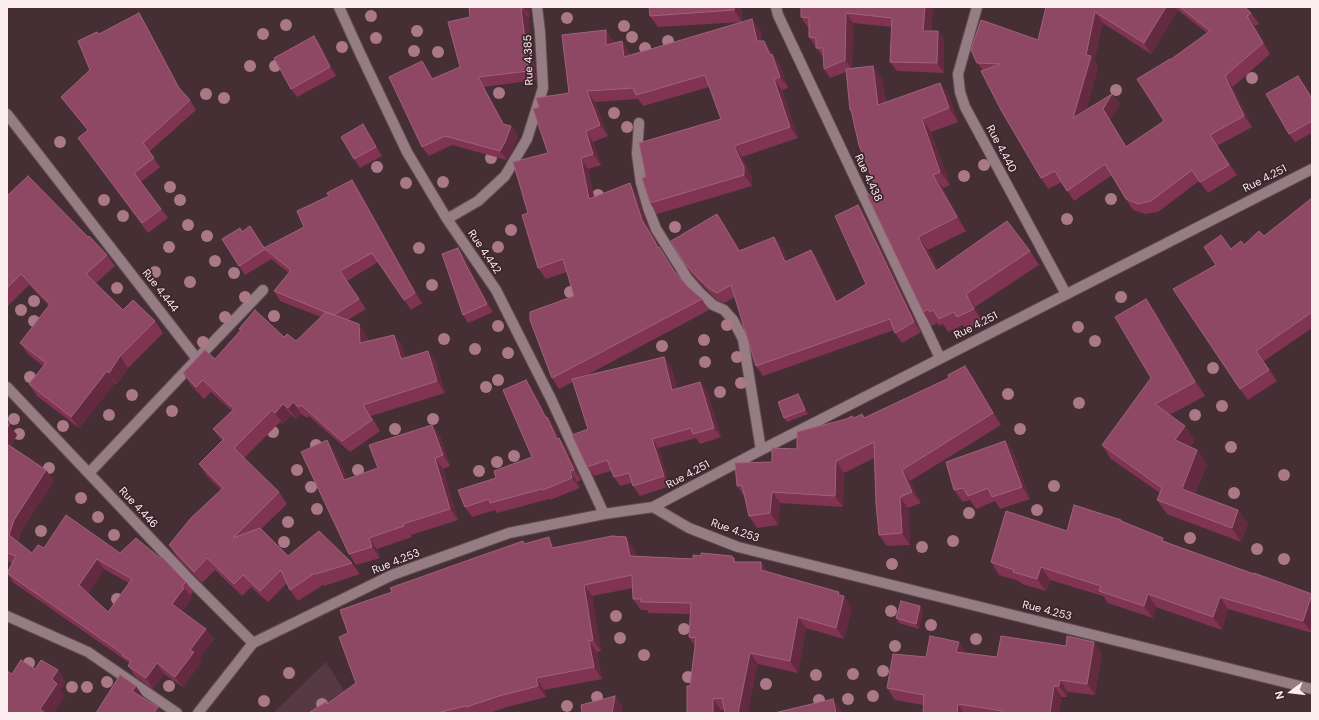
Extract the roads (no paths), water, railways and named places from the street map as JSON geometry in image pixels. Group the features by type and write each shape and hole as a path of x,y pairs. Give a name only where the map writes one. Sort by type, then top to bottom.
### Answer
{"street":[{"name":"Rue 4.442","path":"339,7 358,51 407,152 447,219 496,290 551,399 604,514"},
{"name":"Rue 4.385","path":"447,219 478,201 505,176 527,139 543,88 537,7"},
{"name":"Rue 4.438","path":"776,7 778,15 940,358"},
{"name":"Rue 4.440","path":"976,7 958,74 960,92 965,107 1066,294"},
{"name":"Rue 4.444","path":"7,114 197,360"},
{"path":"639,123 637,154 641,183 656,229 687,278 713,305 724,310 733,320 743,339 761,450"},
{"name":"Rue 4.251","path":"652,507 940,358 1312,169"},
{"path":"89,472 262,290"},
{"name":"Rue 4.446","path":"7,387 187,577 253,644"},
{"name":"Rue 4.253","path":"198,713 253,644 392,575 509,533 604,514 652,507 689,528 738,547 1312,689"},
{"path":"7,616 88,652 177,713"}]}
